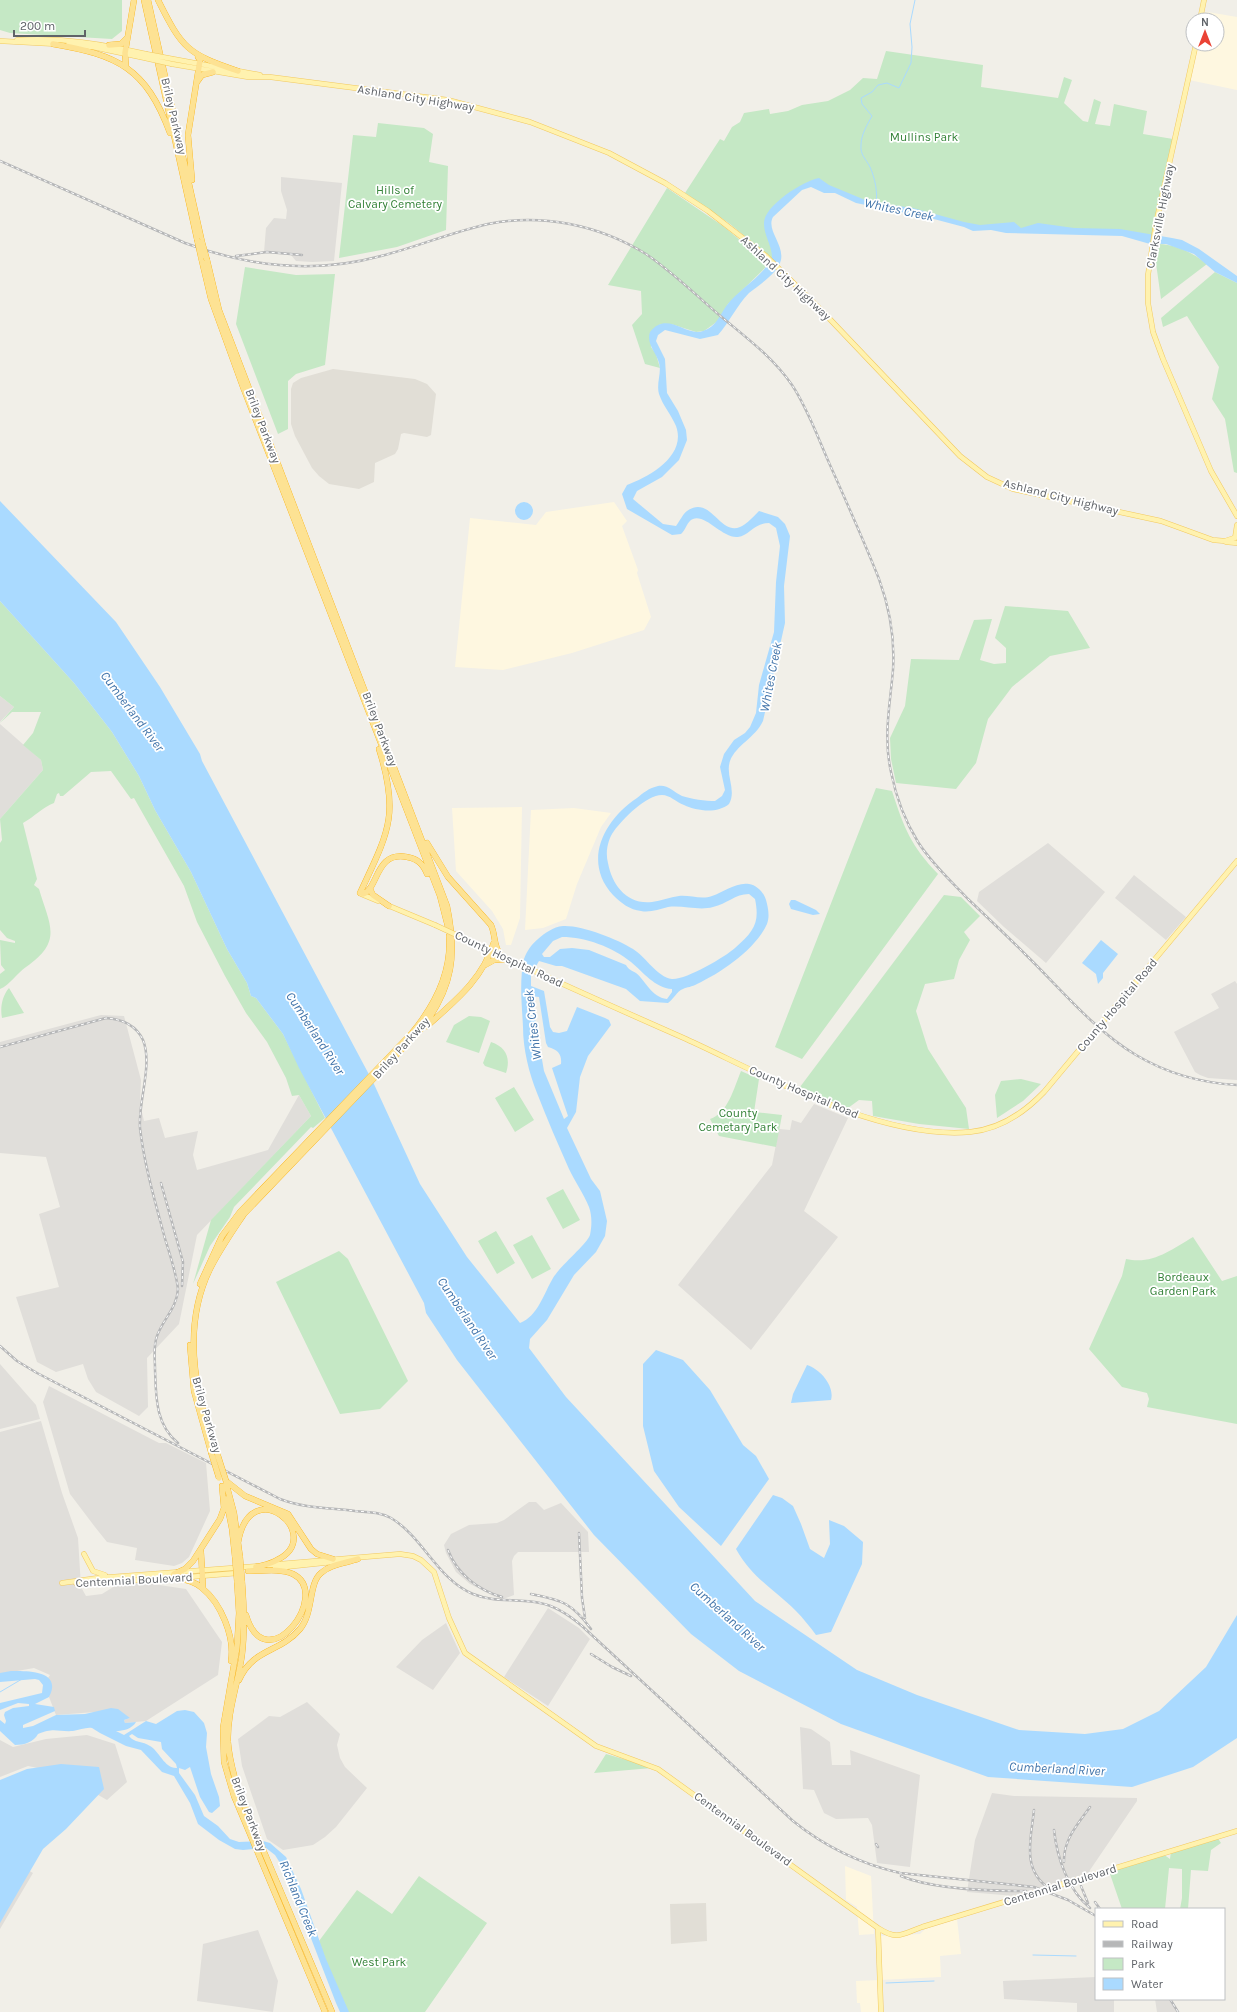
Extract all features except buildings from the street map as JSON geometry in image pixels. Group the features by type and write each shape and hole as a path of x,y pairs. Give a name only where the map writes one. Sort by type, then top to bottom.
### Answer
{"highway":[{"path":"126,67 125,51 134,0"},
{"name":"Briley Parkway","path":"144,0 178,152 200,240 211,299 243,387 440,896 449,938 448,958 440,990 422,1021 400,1048 240,1212 222,1236 203,1276 193,1311 190,1352 194,1391 219,1478 224,1484 237,1557 244,1609 241,1656 228,1728 230,1759 239,1793 262,1857 325,2012"},
{"name":"Briley Parkway","path":"148,0 196,210 200,240"},
{"path":"158,0 170,27 198,57 238,71"},
{"path":"110,46 121,44 128,36"},
{"path":"53,44 98,53 117,61 126,67 135,75 157,102 178,152"},
{"path":"196,210 188,134 196,84 198,57"},
{"path":"196,84 202,75 213,72"},
{"name":"Briley Parkway","path":"204,259 219,310 447,906 453,948 447,983 432,1015 412,1039 400,1048"},
{"path":"361,894 384,840 390,811 389,785 372,721"},
{"path":"414,818 430,850 448,877 491,925 496,949 501,956"},
{"path":"361,894 370,889 378,870 388,861 398,856 414,858 424,867 445,916"},
{"path":"370,889 373,895 389,906"},
{"path":"412,1039 467,990 484,965 491,951 494,940"},
{"path":"484,965 494,960 508,959"},
{"name":"Briley Parkway","path":"237,1557 238,1543 218,1456 210,1432 195,1372 194,1333 201,1293 210,1270 228,1237 244,1214 319,1132"},
{"path":"175,1576 190,1565 201,1550 222,1514 224,1484 245,1496 288,1514 311,1549 317,1554 333,1559"},
{"path":"238,1543 244,1523 257,1512 274,1511 285,1517 291,1527 293,1539 288,1552 277,1560 256,1566"},
{"path":"201,1550 200,1555 203,1588"},
{"path":"233,1699 239,1680 250,1662 255,1657 288,1641 302,1627 310,1608 314,1585 321,1573 333,1566 358,1560"},
{"path":"244,1609 248,1623 257,1637 265,1639 276,1638 289,1631 298,1620 302,1614 305,1596 301,1580 291,1572 248,1571"},
{"path":"175,1576 203,1588 220,1611 228,1628 232,1659 221,1727 222,1744"},
{"name":"Briley Parkway","path":"240,1581 238,1634 225,1707 222,1744 228,1778 255,1838"},
{"name":"Briley Parkway","path":"262,1857 332,2012"}],"main road":[{"path":"1202,12 1204,0"},
{"name":"Ashland City Highway","path":"6,42 61,40 110,46 213,72 448,100 510,116 555,131 609,153 665,183 708,211 766,256 877,368 959,454 987,477 1013,489 1161,521 1213,540 1224,541 1236,537"},
{"name":"Ashland City Highway","path":"0,41 88,46 125,51"},
{"name":"Clarksville Highway","path":"1194,52 1156,223 1147,296 1149,319 1154,337 1211,471 1236,514"},
{"name":"Ashland City Highway","path":"198,67 238,71 270,78"},
{"path":"1236,514 1236,537"},
{"path":"1224,541 1237,543"},
{"name":"County Hospital Road","path":"361,894 435,925 518,964 846,1111 920,1129 946,1132 979,1131 1015,1117 1027,1109 1044,1092 1237,861"},
{"path":"84,1554 91,1569 102,1576 132,1573 144,1574"},
{"name":"Centennial Boulevard","path":"202,1574 256,1566 383,1555 406,1554 421,1560 430,1567 435,1575 459,1643 463,1651 469,1657 596,1746 658,1769 878,1928 893,1936 906,1935 922,1927 1237,1831"},
{"name":"Centennial Boulevard","path":"175,1576 144,1574 86,1579 62,1583 175,1576 248,1571 358,1560 383,1555"},
{"path":"878,1928 881,2012"}],"shaded area":[{"path":"1225,15 1237,17 1237,90 1189,80 1194,52 1225,52"},
{"path":"281,177 342,183 334,261 296,261 291,255 264,252 266,228 274,218 286,219 287,210 281,191"},
{"path":"333,369 415,379 427,384 436,394 431,435 427,437 404,433 401,434 398,449 395,454 375,463 374,482 359,489 329,484 319,476 312,468 295,436 291,424 291,389 293,383 301,378"},
{"path":"614,502 627,521 622,526 638,570 637,573 651,617 644,630 572,653 503,670 455,667 470,518 536,525 546,512"},
{"path":"0,696 14,707 0,722"},
{"path":"0,724 41,760 43,770 0,819"},
{"path":"522,807 520,918 511,945 506,945 503,929 492,911 456,871 452,808"},
{"path":"574,808 611,813 601,827 577,884 566,919 543,928 525,930 531,810"},
{"path":"1048,843 1105,892 1046,963 1004,927 977,901 979,892"},
{"path":"1134,875 1186,917 1166,940 1115,898"},
{"path":"1235,981 1237,984 1237,1080 1208,1078 1195,1072 1174,1032 1219,1008 1211,994"},
{"path":"101,1015 124,1016 141,1080 140,1104 144,1121 159,1118 165,1138 198,1131 193,1155 197,1170 268,1150 299,1095 311,1116 197,1235 179,1324 147,1358 148,1407 139,1416 96,1392 88,1379 83,1364 56,1372 37,1362 16,1297 59,1287 39,1214 60,1207 46,1157 0,1153 0,1042"},
{"path":"814,1104 848,1118 804,1211 838,1237 751,1350 678,1285 772,1165 779,1129 790,1130 792,1120 801,1123"},
{"path":"0,1364 36,1405 40,1419 0,1429"},
{"path":"49,1386 159,1443 166,1443 206,1463 210,1511 189,1557 182,1563 174,1566 135,1560 137,1548 107,1542 70,1494 43,1402"},
{"path":"41,1421 62,1493 78,1538 81,1587 86,1596 102,1594 118,1584 139,1582 186,1589 222,1642 218,1675 146,1721 125,1723 124,1720 130,1718 95,1712 56,1715 49,1697 51,1688 48,1678 50,1675 34,1668 0,1674 0,1432"},
{"path":"529,1502 536,1502 544,1510 561,1503 588,1532 589,1552 518,1552 512,1561 514,1595 503,1599 495,1597 470,1584 456,1572 446,1553 444,1545 451,1534 469,1525 497,1523 504,1520"},
{"path":"548,1608 579,1628 590,1639 548,1706 504,1677"},
{"path":"446,1623 460,1653 433,1690 396,1667 422,1640"},
{"path":"307,1702 340,1734 337,1745 340,1758 345,1767 367,1788 336,1827 325,1837 313,1845 283,1850 267,1839 242,1766 238,1739 269,1716 280,1717"},
{"path":"800,1727 811,1729 830,1742 832,1765 851,1765 850,1750 920,1775 910,1867 877,1863 872,1825 868,1818 836,1819 824,1813 814,1790 803,1789"},
{"path":"87,1735 115,1744 127,1782 107,1800 58,1772 28,1766 0,1777 0,1740 13,1747 46,1739"},
{"path":"992,1793 1014,1796 1137,1798 1137,1801 1090,1870 1087,1881 1027,1897 967,1892 975,1840"},
{"path":"21,1866 33,1873 0,1929 0,1889"},
{"path":"845,1866 871,1876 874,1934 859,1935 857,1907 846,1900"},
{"path":"706,1903 707,1941 671,1944 670,1904"},
{"path":"957,1919 961,1954 940,1956 941,1977 880,1980 879,1936 920,1934 925,1929"},
{"path":"258,1930 278,1981 273,2012 197,2001 203,1944"},
{"path":"1095,1977 1095,2000 1114,2000 1114,2012 1077,2012 1077,2003 1004,1999 1003,1981"},
{"path":"880,1980 881,2012 861,2012 860,2003 857,2003 856,1981"},
{"path":"1155,2000 1170,2000 1177,2012 1157,2012"}],"green space":[{"path":"0,0 122,0 122,31 112,39 10,33 0,30"},
{"name":"Mullins Park","path":"886,51 983,65 981,87 1058,98 1064,77 1072,80 1064,103 1083,121 1088,122 1094,99 1101,102 1095,124 1110,126 1114,104 1147,111 1143,134 1173,139 1153,237 973,226 872,203 829,187 805,185 765,224 774,249 772,259 730,224 685,193 720,139 724,141 732,127 740,122 744,113 769,109 770,114 788,111 802,105 828,101 850,90 863,78 877,79"},
{"name":"Hills of Calvary Cemetery","path":"378,123 424,128 433,134 429,162 448,166 446,230 397,247 339,258 353,135 376,137"},
{"path":"667,188 723,226 769,264 728,304 718,321 704,331 696,332 671,324 660,324 651,347 656,354 660,368 645,364 632,325 642,314 641,291 608,285"},
{"path":"1158,244 1178,247 1196,256 1207,264 1161,299 1155,256"},
{"path":"245,267 296,275 335,274 325,365 296,374 288,381 288,429 278,434 236,324"},
{"path":"1215,272 1237,283 1237,473 1234,472 1225,419 1212,399 1219,367 1187,316 1163,327 1161,318"},
{"path":"0,601 74,683 112,732 139,776 155,810 191,872 227,949 247,983 251,996 256,998 283,1034 325,1118 313,1128 311,1127 234,1207 230,1217 210,1246 193,1284 211,1220 311,1116 299,1095 292,1096 286,1078 267,1042 246,1013 197,922 184,886 134,798 131,799 111,771 91,772 63,796 60,796 59,793 57,794 54,803 23,823 37,879 34,885 39,889 47,913 50,932 49,941 38,958 7,985 0,989 0,974 5,970 1,965 0,940 15,943 15,941 7,938 0,930 0,843 2,840 0,819 43,770 41,760 23,745 33,733 41,712 12,712 0,723 14,707 0,696"},
{"path":"1005,606 1068,611 1090,648 1050,656 1012,687 988,719 976,763 956,789 896,783 891,759 890,738 905,706 911,659 959,660 974,620 992,619 980,660 994,664 1006,663 1006,648 995,638"},
{"path":"876,788 892,791 900,816 909,836 921,854 938,874 802,1059 775,1047"},
{"path":"944,895 961,897 980,916 964,932 970,940 959,960 954,979 925,984 916,1011 928,1049 966,1108 969,1129 919,1124 873,1116 872,1101 859,1100 848,1108 800,1087"},
{"path":"9,988 24,1013 2,1018 2,1002"},
{"path":"469,1016 481,1017 490,1021 479,1053 446,1042 454,1025"},
{"path":"491,1042 504,1050 506,1054 508,1063 506,1073 485,1066 483,1063"},
{"name":"County Cemetary Park","path":"741,1071 759,1079 754,1112 782,1115 776,1147 719,1136 710,1119 716,1116 726,1106"},
{"path":"1021,1079 1041,1084 1023,1101 997,1118 995,1095 1001,1081"},
{"path":"514,1087 534,1120 515,1132 495,1098"},
{"path":"563,1189 580,1220 563,1229 546,1198"},
{"path":"496,1231 515,1263 497,1274 478,1241"},
{"path":"532,1235 551,1269 532,1279 513,1245"},
{"name":"Bordeaux Garden Park","path":"1193,1237 1222,1281 1237,1276 1237,1424 1147,1407 1149,1399 1147,1393 1122,1387 1089,1349 1122,1276 1126,1259 1144,1260 1153,1258 1169,1251"},
{"path":"339,1251 348,1259 408,1381 380,1409 340,1414 276,1282"},
{"path":"606,1754 651,1767 652,1768 594,1773"},
{"path":"1217,1837 1221,1843 1211,1850 1208,1871 1191,1870 1188,1908 1180,1908 1182,1898 1182,1869 1169,1868 1165,1908 1122,1908 1110,1874 1099,1877 1098,1873 1163,1854 1170,1859 1171,1851"},
{"name":"West Park","path":"419,1876 487,1923 425,2012 346,2012 338,1997 319,1941 357,1890 392,1914"}],"water":[{"path":"819,178 829,185 870,202 913,208 980,225 1014,222 1021,228 1038,223 1074,228 1120,229 1182,240 1199,249 1237,276 1237,283 1215,272 1194,254 1166,244 1150,244 1122,236 1006,233 991,230 973,231 964,227 930,218 856,203 835,193 824,193 811,187 802,190 773,217 771,222 773,232 781,254 779,265 772,274 749,293 718,335 700,339 665,330 658,335 656,341 665,359 667,393 678,411 686,430 687,440 679,460 662,477 637,491 633,499 663,524 676,526 687,511 695,507 709,511 727,526 733,528 743,526 759,511 778,517 785,524 790,536 784,586 785,623 763,721 760,727 737,750 730,761 729,772 732,793 729,804 719,809 701,810 681,804 665,795 656,796 649,799 635,808 614,831 608,846 607,859 610,871 617,886 628,897 635,900 652,902 679,896 708,897 739,884 749,884 760,890 764,895 768,918 767,924 762,933 737,959 717,974 681,990 668,1003 640,1001 626,989 562,966 556,966 539,961 531,975 531,986 544,991 550,1027 553,1032 559,1033 567,1031 577,1007 609,1020 611,1025 588,1056 580,1077 576,1112 567,1128 591,1179 600,1191 607,1221 605,1236 596,1252 574,1275 547,1320 530,1339 529,1348 566,1397 755,1601 857,1670 917,1695 1019,1730 1085,1734 1123,1729 1159,1711 1206,1667 1237,1615 1237,1738 1193,1767 1132,1787 988,1777 841,1724 739,1671 691,1634 594,1535 457,1360 426,1313 424,1303 299,1068 283,1034 256,998 251,996 247,983 227,949 191,872 155,810 139,776 112,732 74,683 0,601 0,501 116,622 160,687 200,754 202,761 373,1082 420,1184 467,1257 520,1323 526,1320 540,1304 553,1278 588,1239 591,1224 591,1213 589,1207 569,1169 534,1085 527,1061 523,1035 521,984 522,967 528,951 538,939 546,933 559,927 571,926 599,933 626,945 638,953 661,975 672,979 686,976 695,972 730,952 747,937 756,921 757,914 755,899 749,894 744,894 718,906 708,908 668,907 648,912 633,909 626,906 616,898 604,882 599,869 598,855 601,842 607,829 615,818 625,807 652,788 664,786 682,796 703,800 715,801 722,796 725,790 720,767 724,754 734,740 745,733 750,727 756,713 759,685 774,632 776,582 780,546 776,528 769,523 759,525 742,536 732,537 698,518 691,520 681,534 672,535 627,509 622,494 627,485 645,477 664,464 676,447 678,437 676,426 659,394 658,386 660,367 658,359 650,344 650,332 656,326 663,323 697,332 708,329 712,326 732,299 758,276 772,257 765,232 765,217 777,202 785,195 812,180","holes":["562,937 571,937 607,947 631,962 655,983 672,989 672,992 667,999 661,998 653,992 640,976 629,969 626,965 589,950 572,948 560,949 550,957 544,957 542,954 553,941","531,996 539,997 546,1043 548,1047 559,1053 561,1058 561,1064 552,1068 568,1116 564,1119 544,1071"]},
{"path":"520,502 528,502 533,507 531,518 528,520 520,520 515,515 515,507"},
{"path":"791,900 795,900 816,910 820,914 813,915 791,909 789,904"},
{"path":"1101,940 1118,954 1103,973 1103,978 1098,984 1096,974 1082,963"},
{"path":"656,1350 683,1360 710,1390 743,1445 756,1456 769,1479 721,1546 679,1507 654,1471 643,1426 643,1364"},
{"path":"807,1365 817,1370 829,1384 832,1395 831,1400 791,1403 793,1394"},
{"path":"773,1495 782,1498 793,1506 810,1549 824,1558 830,1544 829,1520 844,1526 863,1542 862,1564 831,1632 816,1635 788,1603 756,1576 736,1549"},
{"name":"Richland Creek","path":"11,1671 34,1672 47,1677 51,1682 52,1688 49,1697 35,1704 54,1707 55,1711 23,1725 23,1728 33,1726 56,1715 85,1714 111,1708 118,1709 130,1718 124,1720 125,1723 136,1722 127,1729 116,1731 124,1735 146,1721 156,1724 177,1711 185,1710 194,1712 204,1723 207,1733 206,1747 211,1774 219,1797 220,1806 212,1813 209,1812 200,1797 190,1767 185,1770 179,1768 179,1773 195,1795 204,1816 218,1826 230,1839 239,1842 263,1841 270,1843 286,1857 301,1889 326,1959 349,2012 340,2012 285,1871 275,1855 266,1848 243,1850 235,1849 219,1840 198,1824 190,1803 174,1776 162,1772 141,1750 126,1746 92,1728 73,1731 56,1730 43,1732 28,1742 15,1745 0,1731 0,1720 5,1724 5,1712 13,1708 29,1706 29,1704 18,1703 0,1710 0,1703 42,1693 43,1685 39,1680 35,1679 0,1682 0,1673","holes":["132,1734 138,1738 161,1742 162,1749 176,1764 177,1768 169,1766 153,1748 144,1743 133,1740 129,1736"]},
{"path":"61,1764 99,1767 104,1789 66,1829 43,1849 0,1923 0,1780 27,1769"}],"waterway":[{"name":"Whites Creek","path":"876,204 877,195 875,181 870,167 862,154 861,148 863,134 872,116 862,104 861,98 872,92 878,85 887,83 899,88 911,63 912,47 910,24 915,0"},
{"path":"0,1692 22,1679"},
{"path":"1033,1955 1076,1956"},
{"path":"886,1983 934,1981"}],"railway":[{"path":"0,161 185,243 233,258 282,265 307,266 356,262 488,224 529,220 570,224 590,229 628,244 646,254 665,268 748,338 776,365 798,394 808,414 867,550 879,579 886,602 891,624 893,647 893,670 887,734 889,759 898,800 909,826 923,850 968,899 1106,1034 1136,1055 1160,1067 1198,1080 1237,1085"},
{"path":"236,256 267,252 302,255"},
{"path":"0,1047 106,1018 122,1021 128,1024 136,1030 143,1040 146,1050 146,1072 141,1106 140,1128 150,1182 178,1289 175,1302 160,1330 155,1344 156,1389 158,1409 161,1418 170,1435 178,1443"},
{"path":"161,1183 183,1262 182,1286"},
{"path":"0,1346 17,1361 37,1373 280,1499 307,1506 373,1513 391,1518 412,1536 450,1579 473,1594 481,1597 540,1603 551,1606 572,1618 793,1821 830,1846 871,1865 900,1873 1034,1887 1068,1900 1095,1915"},
{"path":"579,1533 582,1598 585,1618"},
{"path":"448,1550 452,1559 469,1580 485,1590 502,1597"},
{"path":"531,1594 551,1598 566,1604 578,1613 591,1629"},
{"path":"591,1654 612,1667 631,1676"},
{"path":"1064,1862 1064,1854 1069,1839 1076,1826 1090,1807"},
{"path":"1034,1810 1030,1843 1031,1863 1035,1873 1050,1889"},
{"path":"1054,1830 1058,1851 1065,1873 1082,1901 1090,1908"},
{"path":"901,1876 929,1884 945,1886 980,1890 1026,1891"},
{"path":"1081,1886 1088,1903"},
{"path":"1095,1902 1099,1908"},
{"path":"1171,2000 1178,2012"}],"water label":[{"name":"Cumberland River","path":"133,711"},
{"name":"Cumberland River","path":"316,1033"},
{"name":"Cumberland River","path":"468,1318"},
{"name":"Cumberland River","path":"728,1616"},
{"name":"Cumberland River","path":"1057,1768"}]}
